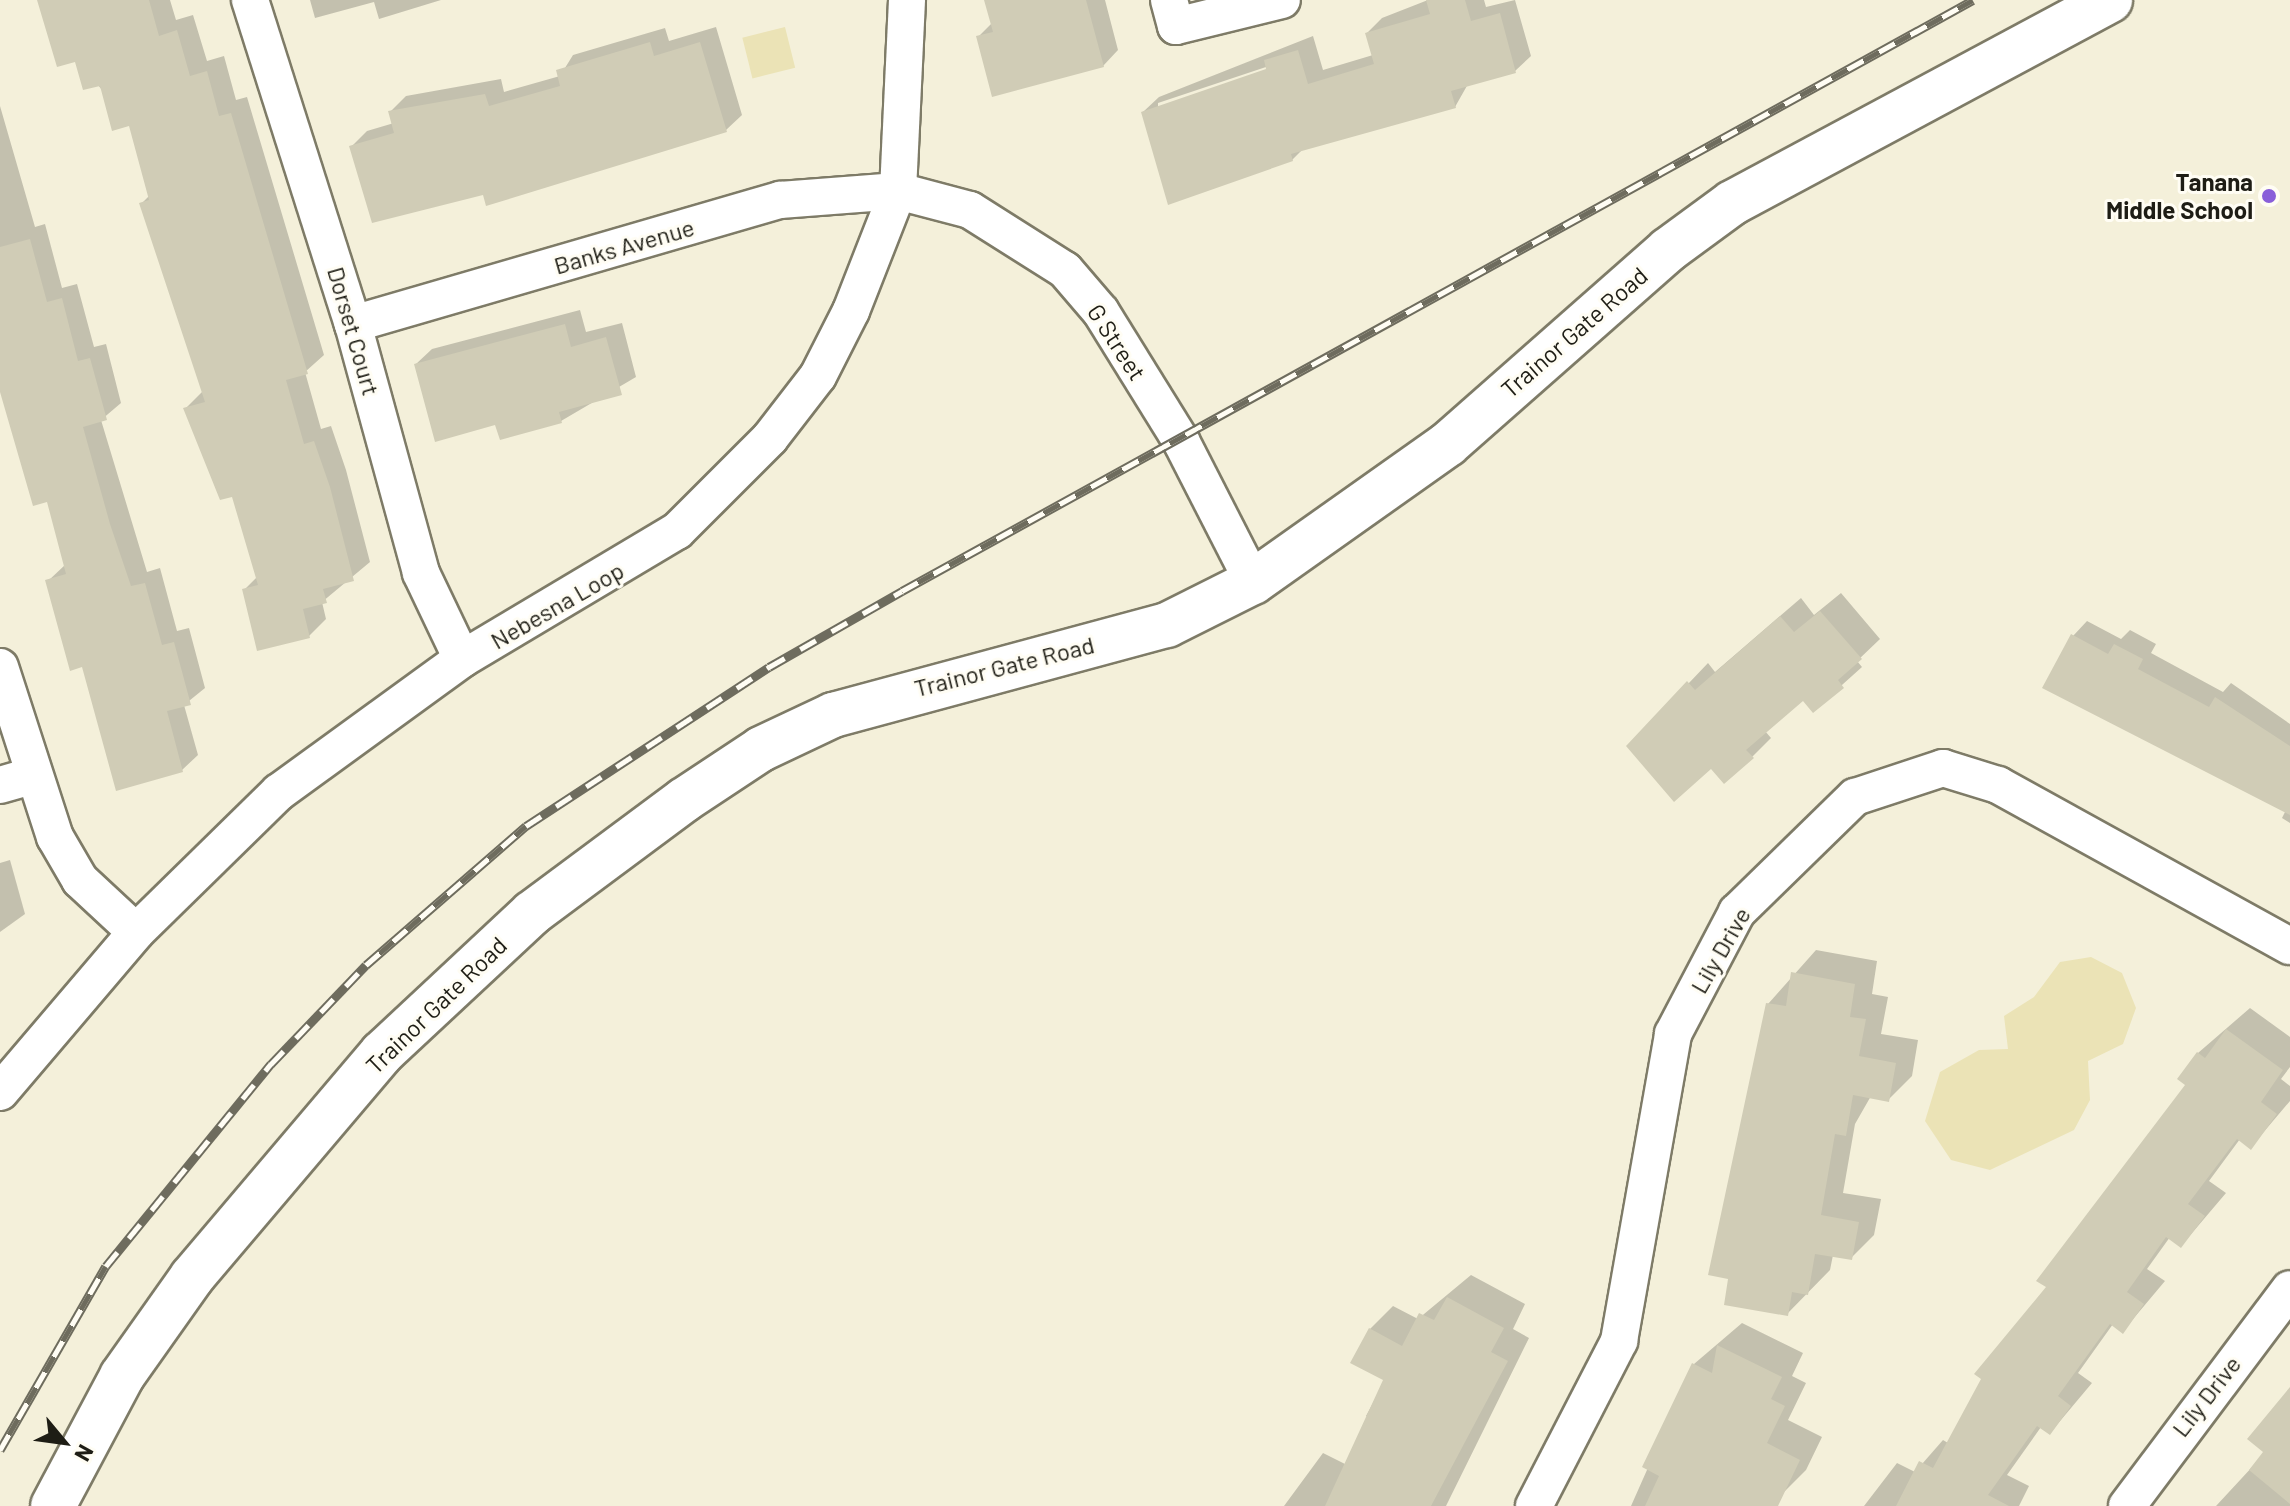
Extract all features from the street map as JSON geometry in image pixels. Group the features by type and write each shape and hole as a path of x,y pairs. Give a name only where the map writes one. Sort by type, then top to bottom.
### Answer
{"main road":[{"name":"Trainor Gate Road","path":"53,1506 122,1376 219,1244 382,1053 532,913 710,783 833,715 1167,625 1253,582 1448,444 1668,250 1732,203 2110,0"}],"street":[{"name":"Dorset Court","path":"250,0 353,324 421,573 462,659"},
{"name":"Nebesna Loop","path":"0,1092 136,932 279,792 462,659 604,579 725,489 818,376 898,191 907,0"},
{"path":"1169,0 1176,26 1282,0"},
{"name":"Banks Avenue","path":"353,324 780,200 898,191"},
{"name":"G Street","path":"898,191 970,210 1065,270 1101,312 1174,431 1253,582"},
{"path":"0,667 16,781 80,880 136,932"},
{"name":"Lily Drive","path":"1534,1506 1619,1341 1673,1034 1737,912 1855,797 1943,768 1998,785 2290,946"},
{"name":"Lily Drive","path":"2127,1506 2290,1289"}],"shaded area":[{"path":"785,27 795,68 752,78 742,38"},
{"path":"2091,957 2122,973 2136,1008 2123,1044 2088,1061 2090,1100 2074,1130 1990,1170 1951,1160 1925,1121 1940,1072 1979,1050 2008,1049 2004,1016 2034,997 2060,962"}],"building":[{"path":"37,0 149,0 159,36 177,30 190,76 207,71 219,116 231,113 308,374 286,380 304,444 314,441 330,487 354,581 323,589 327,603 303,609 310,638 257,651 242,589 258,585 232,497 220,500 183,408 205,402 139,203 149,200 129,126 112,131 100,86 83,90 75,62 57,67"},
{"path":"984,0 1086,0 1104,67 992,97 976,36 993,32"},
{"path":"1426,0 1465,0 1471,21 1500,13 1516,73 1451,91 1456,108 1291,154 1293,161 1168,205 1141,112 1266,69 1264,60 1298,50 1308,84 1374,64 1365,33 1430,14"},
{"path":"650,42 654,56 700,42 727,132 486,206 483,195 372,223 349,146 394,133 388,111 485,94 489,106 560,86 556,70"},
{"path":"30,239 47,302 62,298 78,361 90,358 107,420 83,427 131,586 145,583 162,645 174,642 191,705 167,711 183,772 116,791 82,667 70,671 45,580 66,574 47,502 33,506 0,392 0,247"},
{"path":"565,324 571,347 606,337 622,395 559,412 562,423 500,440 495,425 435,442 414,364"},
{"path":"1820,611 1862,659 1838,680 1844,688 1813,713 1803,701 1746,750 1754,758 1724,784 1711,769 1674,802 1626,746 1687,681 1695,690 1780,616 1794,632"},
{"path":"2071,634 2108,654 2114,644 2143,659 2138,669 2209,707 2215,697 2290,746 2290,815 2042,688"},
{"path":"1791,972 1855,984 1850,1017 1866,1019 1859,1056 1896,1063 1889,1102 1853,1095 1846,1136 1835,1134 1821,1215 1859,1222 1852,1260 1815,1254 1808,1295 1792,1292 1788,1316 1724,1305 1728,1279 1708,1275 1766,1003 1786,1006"},
{"path":"2226,1029 2283,1070 2261,1102 2277,1114 2251,1150 2237,1139 2188,1204 2205,1216 2181,1248 2166,1237 2127,1292 2144,1304 2123,1334 2110,1324 2058,1396 2071,1406 2050,1435 2037,1426 1988,1495 2009,1506 1896,1506 1919,1461 1933,1468 1981,1379 1974,1374 2046,1287 2036,1281 2185,1085 2177,1079 2197,1052 2205,1058"},
{"path":"1447,1297 1504,1328 1491,1352 1508,1361 1431,1506 1325,1506 1383,1380 1350,1363 1369,1328 1402,1346 1419,1313 1434,1320"},
{"path":"1717,1345 1782,1377 1771,1399 1785,1406 1767,1443 1800,1460 1778,1506 1645,1506 1659,1476 1642,1467 1692,1363 1712,1373"},
{"path":"2290,1387 2290,1504 2249,1470 2263,1452 2247,1439"}],"railway":[{"path":"0,1450 106,1266 271,1064 366,965 526,826 769,667 902,591 1973,0"}],"place":[{"name":"Tanana Middle School","path":"2269,196"}]}
